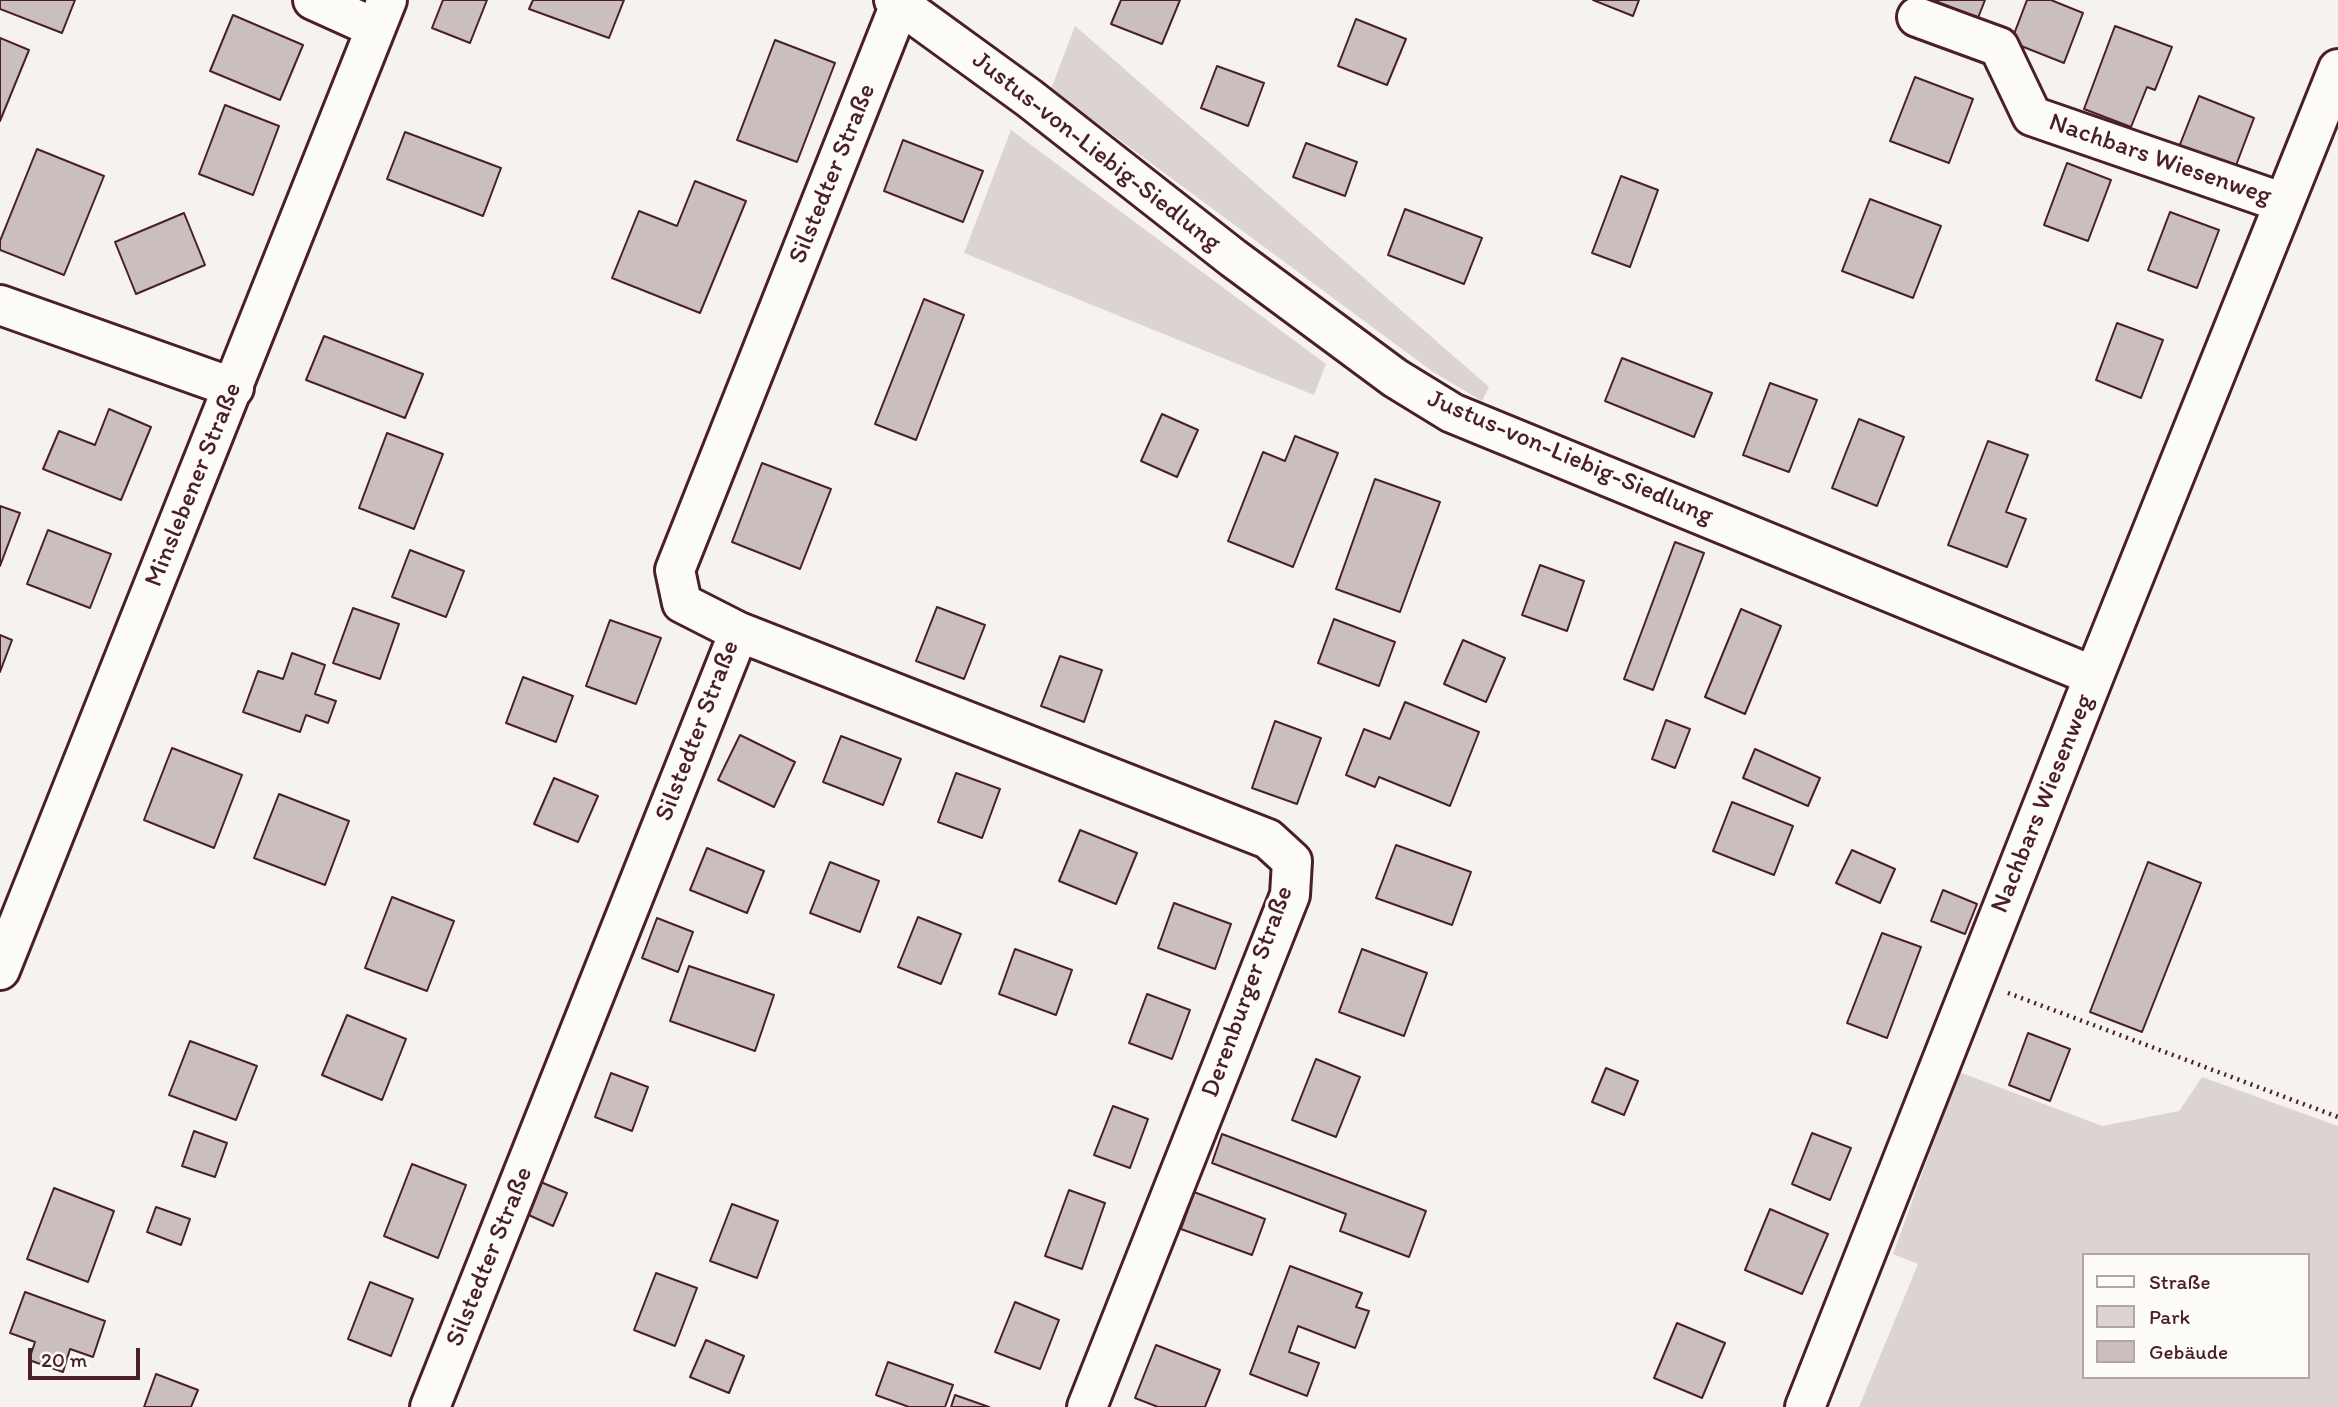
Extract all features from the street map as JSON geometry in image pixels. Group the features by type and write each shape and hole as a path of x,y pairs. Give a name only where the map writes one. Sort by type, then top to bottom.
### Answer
{"street":[{"path":"313,0 381,14"},
{"name":"Silstedter Straße","path":"430,1407 738,632 682,603 675,570 897,2"},
{"name":"Justus-von-Liebig-Siedlung","path":"897,2 1029,98 1233,258 1395,379 1452,413 2094,676"},
{"name":"Minslebener Straße","path":"0,970 381,14"},
{"name":"Nachbars Wiesenweg","path":"1917,17 1999,47 2032,116 2284,203"},
{"name":"Nachbars Wiesenweg","path":"1805,1407 2338,68"},
{"path":"0,305 234,388"},
{"name":"Derenburger Straße","path":"738,632 1268,839 1292,860 1290,895 1087,1407"}],"path":[{"path":"1974,980 2338,1117"}],"green space":[{"path":"1075,26 1489,387 1482,401 1433,372 1051,89"},
{"path":"1011,130 1326,364 1314,395 964,253"},
{"path":"1959,1072 2102,1126 2179,1111 2202,1077 2338,1126 2338,1407 1859,1407 1918,1264 1893,1254"}],"building":[{"path":"0,0 75,0 62,33 0,9"},
{"path":"443,0 487,0 470,43 432,28"},
{"path":"533,0 624,0 609,38 529,9"},
{"path":"1121,0 1180,0 1162,44 1111,24"},
{"path":"1593,0 1639,0 1633,16"},
{"path":"1933,0 1985,0 1978,18"},
{"path":"2027,0 2051,0 2083,13 2064,63 2011,42"},
{"path":"233,15 303,45 280,100 210,71"},
{"path":"1356,19 1406,39 1387,85 1338,66"},
{"path":"2115,26 2172,47 2155,90 2147,87 2131,127 2084,109"},
{"path":"0,38 29,50 0,121"},
{"path":"775,40 835,63 797,162 737,140"},
{"path":"1217,66 1264,83 1248,126 1201,108"},
{"path":"1915,77 1973,99 1949,163 1890,141"},
{"path":"2199,96 2254,118 2235,168 2179,147"},
{"path":"225,105 279,126 253,195 199,174"},
{"path":"405,132 501,168 483,216 387,179"},
{"path":"903,140 983,171 963,222 884,191"},
{"path":"1306,143 1357,162 1345,196 1293,177"},
{"path":"37,149 104,176 64,275 0,250 0,241"},
{"path":"2067,163 2111,180 2088,241 2044,225"},
{"path":"1621,176 1658,190 1630,267 1592,253"},
{"path":"695,181 746,201 700,313 612,278 639,211 677,226"},
{"path":"1870,199 1941,226 1913,298 1842,271"},
{"path":"1405,209 1482,238 1464,284 1388,255"},
{"path":"2170,212 2219,230 2197,288 2148,270"},
{"path":"184,213 205,265 136,294 115,242"},
{"path":"924,299 964,315 916,440 875,424"},
{"path":"2117,323 2163,340 2141,398 2096,380"},
{"path":"324,336 423,374 405,418 306,380"},
{"path":"1622,358 1712,393 1694,437 1605,401"},
{"path":"1770,383 1817,400 1789,472 1743,455"},
{"path":"109,409 151,427 121,500 43,469 59,431 95,445"},
{"path":"1162,414 1198,430 1177,477 1141,461"},
{"path":"1859,419 1904,437 1877,506 1832,488"},
{"path":"387,433 443,454 414,529 359,508"},
{"path":"1295,436 1338,453 1293,567 1228,541 1263,452 1285,461"},
{"path":"1988,441 2028,455 2006,512 2026,519 2007,567 1948,545"},
{"path":"762,463 831,489 800,569 732,542"},
{"path":"1375,479 1440,502 1400,612 1336,589"},
{"path":"0,506 20,513 0,566"},
{"path":"48,530 111,554 90,608 27,584"},
{"path":"1675,542 1704,553 1653,690 1624,679"},
{"path":"410,550 464,571 446,617 392,597"},
{"path":"1540,565 1584,581 1567,631 1522,615"},
{"path":"937,607 985,625 964,679 916,661"},
{"path":"353,608 399,624 380,679 333,663"},
{"path":"1741,609 1781,626 1745,714 1705,697"},
{"path":"1334,619 1395,642 1379,686 1318,663"},
{"path":"610,620 661,638 636,704 586,686"},
{"path":"0,635 12,640 0,672"},
{"path":"1463,640 1505,658 1486,702 1444,684"},
{"path":"292,653 325,665 315,694 336,701 328,723 306,715 300,732 243,712 258,671 283,679"},
{"path":"1060,656 1102,670 1084,722 1041,706"},
{"path":"523,677 573,696 556,742 506,723"},
{"path":"1405,702 1479,732 1450,806 1379,777 1375,787 1346,775 1364,729 1390,739"},
{"path":"1666,720 1690,729 1675,768 1652,759"},
{"path":"1275,721 1321,738 1297,804 1252,788"},
{"path":"740,735 795,762 774,807 718,780"},
{"path":"841,736 901,759 883,805 823,782"},
{"path":"172,748 242,775 214,848 144,820"},
{"path":"1755,749 1820,778 1808,806 1743,778"},
{"path":"956,773 1000,789 982,838 938,822"},
{"path":"554,778 598,796 578,842 534,824"},
{"path":"279,794 349,821 325,885 254,858"},
{"path":"1732,802 1793,826 1774,875 1713,851"},
{"path":"1080,830 1137,853 1116,904 1059,881"},
{"path":"1396,845 1471,872 1452,925 1376,898"},
{"path":"707,848 764,871 747,913 690,890"},
{"path":"1852,850 1895,869 1880,903 1836,883"},
{"path":"830,862 879,881 860,932 810,913"},
{"path":"2148,862 2201,883 2142,1032 2090,1012"},
{"path":"1943,890 1977,904 1965,934 1931,921"},
{"path":"392,897 454,921 427,991 365,968"},
{"path":"1174,903 1231,924 1215,969 1158,948"},
{"path":"918,917 961,934 941,984 898,967"},
{"path":"657,918 693,932 678,972 642,958"},
{"path":"1882,933 1921,947 1887,1038 1847,1023"},
{"path":"1015,949 1072,970 1056,1015 999,994"},
{"path":"1362,949 1427,973 1404,1036 1339,1012"},
{"path":"689,966 774,995 755,1051 670,1021"},
{"path":"1147,994 1190,1010 1172,1059 1129,1043"},
{"path":"347,1015 406,1039 382,1100 322,1075"},
{"path":"2028,1033 2070,1049 2050,1101 2009,1085"},
{"path":"190,1041 257,1066 236,1120 169,1095"},
{"path":"1316,1059 1360,1077 1336,1137 1292,1120"},
{"path":"1606,1068 1638,1081 1624,1115 1592,1102"},
{"path":"611,1073 648,1087 632,1131 595,1117"},
{"path":"1113,1106 1148,1119 1130,1168 1094,1155"},
{"path":"194,1131 227,1143 215,1177 182,1166"},
{"path":"1812,1133 1851,1148 1830,1200 1792,1184"},
{"path":"1222,1134 1426,1211 1409,1257 1340,1231 1346,1214 1212,1163"},
{"path":"412,1164 466,1185 438,1258 384,1236"},
{"path":"536,1180 567,1193 553,1226 522,1212"},
{"path":"54,1188 114,1211 88,1282 27,1259"},
{"path":"1069,1190 1105,1203 1082,1269 1045,1256"},
{"path":"1194,1192 1265,1219 1252,1255 1181,1229"},
{"path":"732,1204 778,1221 757,1278 710,1261"},
{"path":"156,1207 190,1219 181,1245 147,1232"},
{"path":"1770,1209 1828,1234 1802,1294 1745,1270"},
{"path":"1290,1266 1362,1293 1356,1307 1369,1311 1355,1348 1298,1326 1289,1352 1319,1363 1307,1396 1250,1374"},
{"path":"656,1273 697,1288 675,1346 634,1330"},
{"path":"370,1282 413,1299 391,1356 348,1339"},
{"path":"25,1292 105,1321 93,1357 70,1349 63,1372 29,1360 35,1342 10,1333"},
{"path":"1015,1302 1059,1320 1040,1369 995,1352"},
{"path":"1677,1323 1725,1343 1702,1398 1654,1378"},
{"path":"706,1340 744,1356 729,1393 690,1377"},
{"path":"1156,1345 1220,1370 1205,1407 1158,1407 1135,1398"},
{"path":"888,1362 953,1385 945,1407 909,1407 876,1395"},
{"path":"156,1374 198,1390 191,1407 144,1407"},
{"path":"955,1395 989,1407 951,1407"}]}
